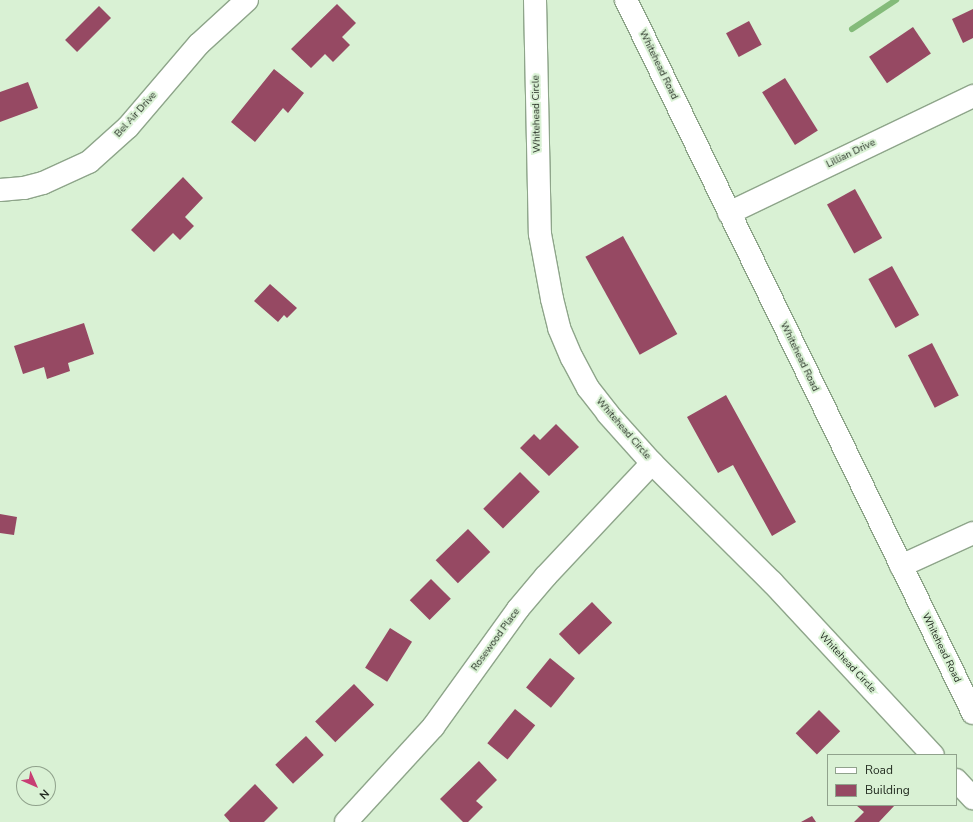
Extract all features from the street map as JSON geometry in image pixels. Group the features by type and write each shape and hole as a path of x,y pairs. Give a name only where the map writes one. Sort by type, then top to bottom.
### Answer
{"street":[{"name":"Bel Air Drive","path":"0,190 24,188 43,183 89,162 128,127 199,44 247,0"},
{"name":"Whitehead Circle","path":"535,0 540,234 552,299 564,340 588,388 652,463 772,582 932,754"},
{"name":"Whitehead Road","path":"626,0 973,713"},
{"name":"Lillian Drive","path":"729,213 973,96"},
{"name":"Rosewood Place","path":"346,822 433,727 518,609 546,576 652,463"},
{"path":"901,566 973,533"},
{"path":"957,781 973,798"}],"building":[{"path":"337,4 356,23 342,37 350,45 333,62 325,54 311,68 291,49"},
{"path":"99,6 111,18 77,52 65,40"},
{"path":"973,9 973,38 963,43 952,19"},
{"path":"749,21 762,45 739,57 726,33"},
{"path":"913,27 931,54 887,83 869,57"},
{"path":"274,69 304,93 288,113 283,108 255,142 231,122"},
{"path":"785,78 818,131 795,145 762,92"},
{"path":"28,82 38,108 0,122 0,92"},
{"path":"183,177 203,198 185,217 194,226 180,240 173,233 154,252 131,230"},
{"path":"855,189 882,238 854,253 827,205"},
{"path":"623,236 677,334 640,355 585,257"},
{"path":"892,266 919,315 896,328 868,279"},
{"path":"270,284 297,308 287,318 284,315 278,322 254,301"},
{"path":"84,323 94,354 68,363 70,371 47,379 44,367 23,374 14,346"},
{"path":"932,343 959,396 935,408 908,355"},
{"path":"726,395 796,522 772,536 733,465 718,473 687,417"},
{"path":"556,424 579,447 549,476 520,448 534,434 540,440"},
{"path":"520,472 540,492 503,529 483,509"},
{"path":"0,514 17,517 14,535 0,533"},
{"path":"468,529 490,552 458,583 436,560"},
{"path":"431,579 451,599 430,620 410,600"},
{"path":"592,602 612,623 579,655 559,634"},
{"path":"390,628 412,642 387,682 365,668"},
{"path":"550,658 575,678 551,708 526,688"},
{"path":"354,684 374,705 335,742 315,722"},
{"path":"515,709 535,725 508,760 487,743"},
{"path":"819,710 840,731 817,755 796,733"},
{"path":"306,736 324,755 293,784 275,765"},
{"path":"479,761 497,780 476,801 483,807 468,822 463,822 440,799"},
{"path":"255,784 278,808 264,822 230,822 224,815"},
{"path":"857,806 894,806 879,822 854,822 864,812"},
{"path":"812,816 816,822 801,822"}],"waterway":[{"path":"852,29 896,0"}]}
